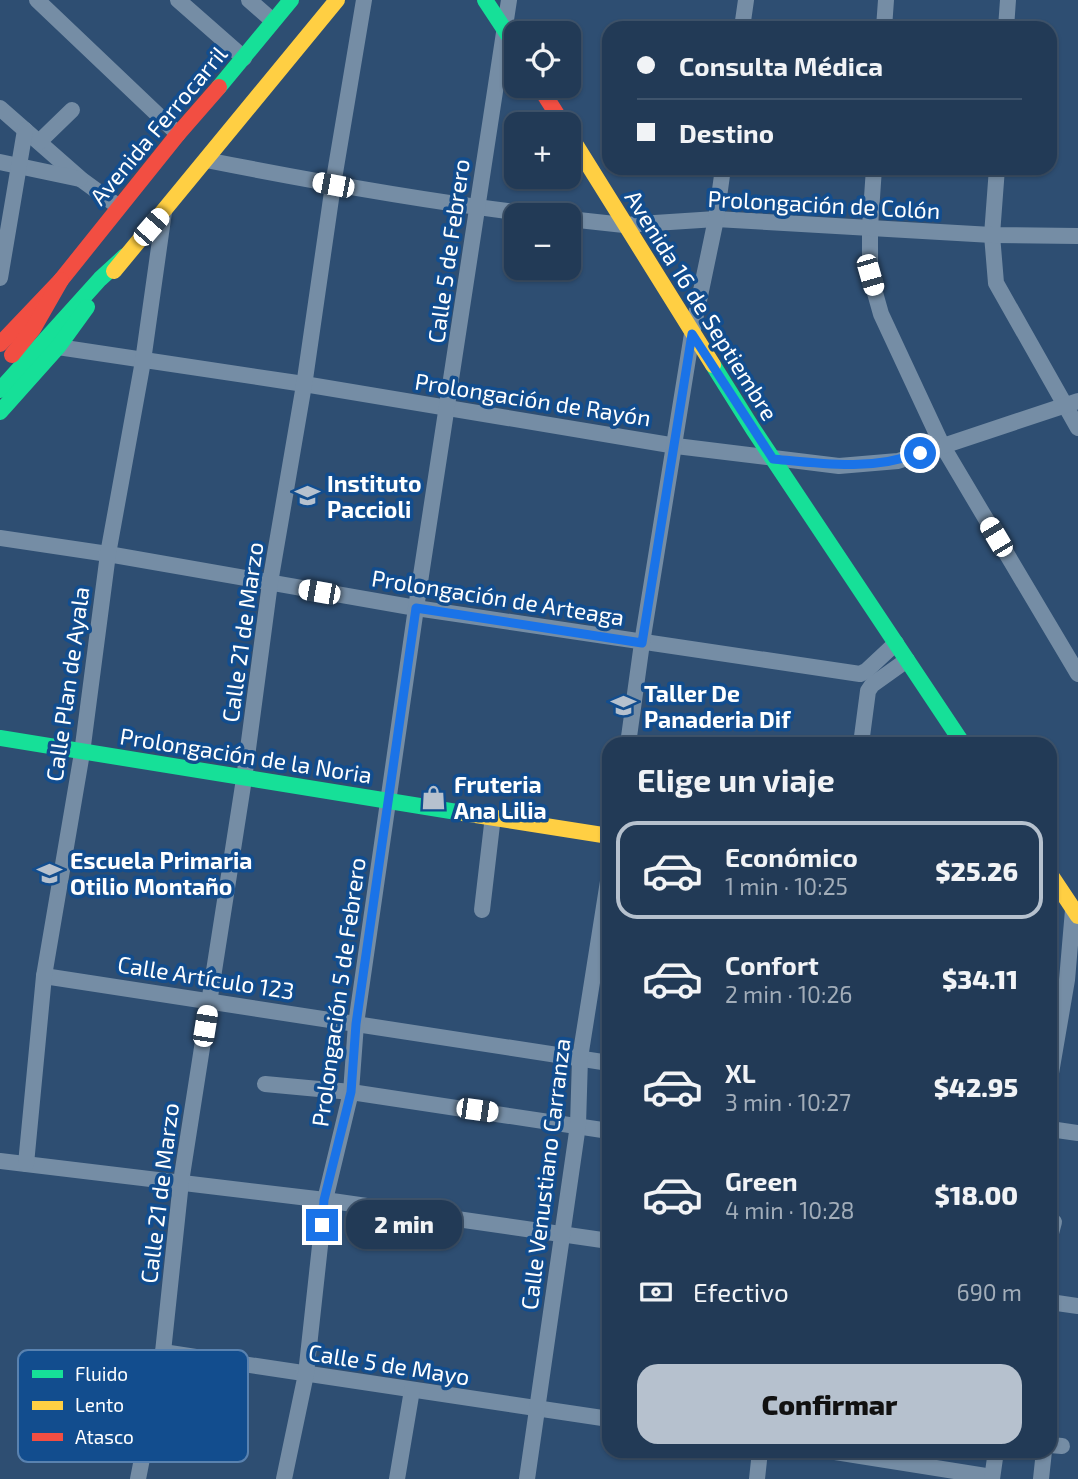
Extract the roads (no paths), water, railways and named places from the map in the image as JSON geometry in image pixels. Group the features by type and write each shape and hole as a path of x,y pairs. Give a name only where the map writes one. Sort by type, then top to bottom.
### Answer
{"main road":[{"name":"Avenida Ferrocarril","path":"0,344 61,280 177,134 291,0"},
{"path":"0,412 58,347 125,256 337,0"},
{"path":"485,0 503,26"},
{"path":"495,0 503,26"},
{"name":"Avenida 16 de Septiembre","path":"581,154 692,334 958,737"},
{"path":"0,390 100,279 125,256"},
{"name":"Avenida Ferrocarril","path":"0,370 33,329 61,280"},
{"name":"Prolongación de la Noria","path":"0,738 602,835"},
{"path":"1057,884 1076,913"},
{"path":"1057,908 1076,913"}],"street":[{"path":"37,0 177,134"},
{"path":"177,0 244,58"},
{"path":"249,0 273,21"},
{"name":"Calle 21 de Marzo","path":"163,1350 181,1182 244,779 270,583 364,0"},
{"name":"Calle 5 de Febrero","path":"388,800 509,0"},
{"path":"743,21 746,0"},
{"path":"884,21 886,0"},
{"path":"1006,21 1008,0"},
{"path":"0,108 82,180 119,207"},
{"path":"39,142 72,110"},
{"path":"0,278 25,130"},
{"path":"206,160 333,185 504,211"},
{"path":"0,162 82,180"},
{"path":"629,737 692,334 716,219 722,175"},
{"path":"874,175 870,275 881,314 942,445 1078,674"},
{"path":"996,175 992,235 996,283 1072,403 1078,428"},
{"name":"Calle Plan de Ayala","path":"26,1164 44,976 82,753 108,554 143,361 164,212"},
{"name":"Prolongación de Colón","path":"581,220 624,225 716,219 992,235 1078,236"},
{"name":"Prolongación de Rayón","path":"58,347 304,384 676,446 839,466 898,461 1072,403"},
{"name":"Prolongación de Arteaga","path":"0,538 108,554 416,608 860,674 896,643"},
{"path":"862,737 868,691 872,685 907,660"},
{"name":"Prolongación 5 de Febrero","path":"284,1479 306,1374 324,1200 351,1092 356,1024 388,800"},
{"path":"482,910 493,816"},
{"path":"1057,1038 1076,913"},
{"name":"Calle Venustiano Carranza","path":"527,1479 578,1125 580,1058 602,919"},
{"name":"Calle Artículo 123","path":"44,976 602,1062"},
{"path":"265,1084 351,1092 602,1130"},
{"path":"1057,1130 1078,1133"},
{"path":"0,1161 324,1200 602,1240"},
{"path":"1057,1303 1078,1306"},
{"name":"Calle 5 de Mayo","path":"248,1365 602,1418"},
{"path":"397,1479 412,1390"},
{"path":"757,1479 759,1458"},
{"path":"871,1458 992,1478 995,1458"},
{"path":"1041,1479 1043,1458"}],"place":[{"name":"Instituto Paccioli","path":"307,496"},
{"name":"Taller De Panaderia Dif","path":"624,706"},
{"name":"Fruteria Ana Lilia","path":"434,797"},
{"name":"Escuela Primaria Otilio Montaño","path":"50,873"}]}
